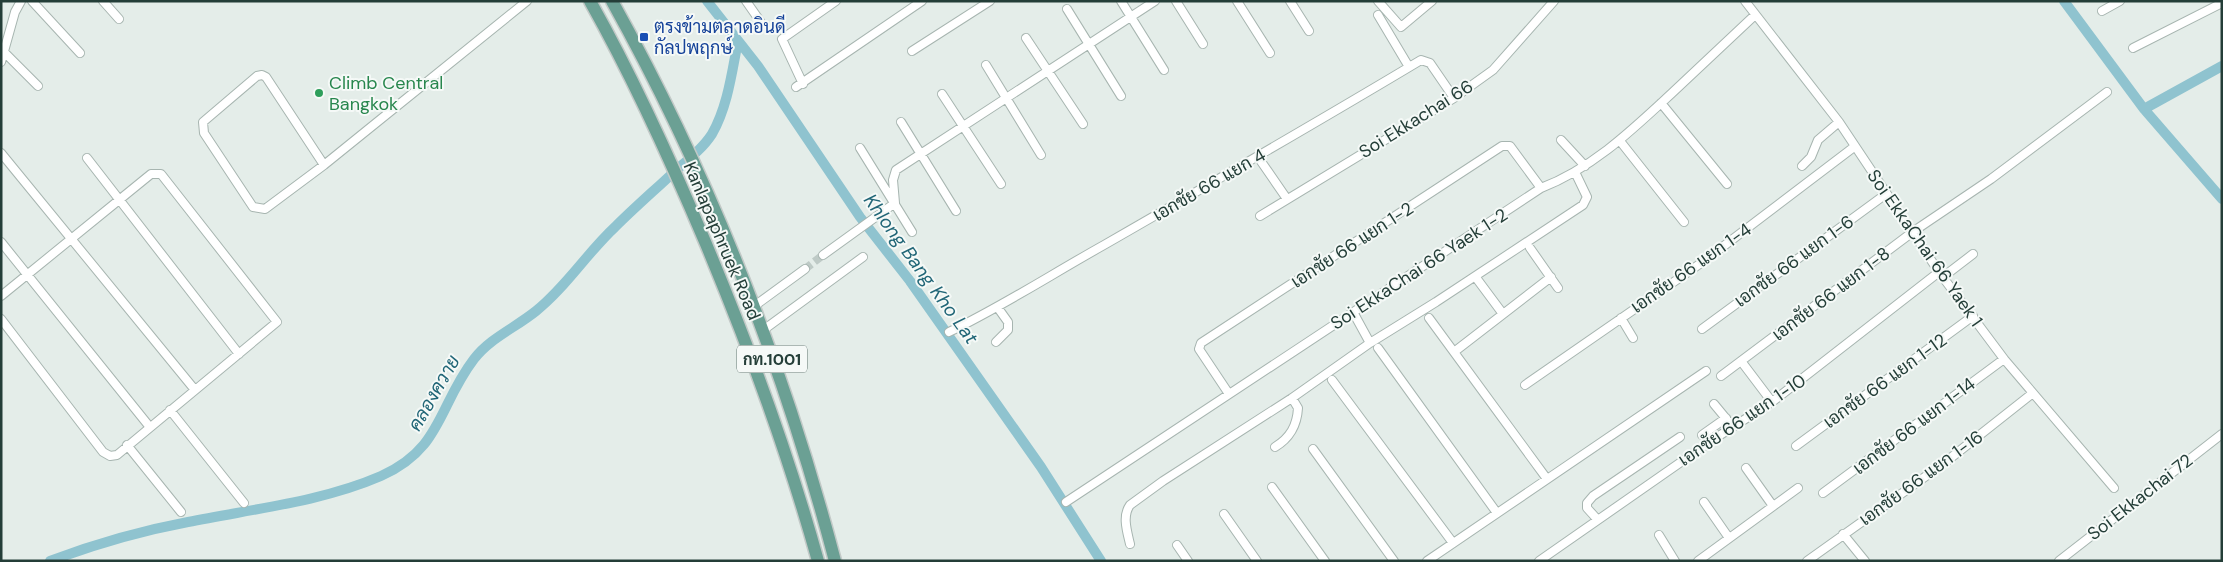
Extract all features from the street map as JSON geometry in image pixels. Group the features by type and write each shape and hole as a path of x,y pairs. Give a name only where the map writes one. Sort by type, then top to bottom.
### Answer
{"main road":[{"name":"Kanlapaphruek Road","path":"590,1 630,77 677,176 731,304 785,451 818,561"},
{"name":"Kanlapaphruek Road","path":"612,1 693,163 753,307 803,450 835,561"}],"street":[{"path":"1,62 15,12 21,1"},
{"path":"32,1 80,54"},
{"path":"103,1 119,19"},
{"path":"324,165 266,77 262,75 250,82 203,122 204,133 252,207 256,209 267,208 324,165 527,1"},
{"path":"746,1 762,24"},
{"path":"836,1 782,40 800,86 922,1"},
{"path":"912,51 990,1"},
{"path":"1121,1 1164,70"},
{"path":"895,203 893,180 896,170 1155,1"},
{"path":"1176,1 1203,44"},
{"path":"1237,1 1270,54"},
{"path":"1290,1 1309,31"},
{"path":"1378,1 1402,27 1432,1"},
{"name":"Soi Ekkachai 66","path":"1260,216 1454,98 1493,70 1554,1"},
{"name":"Soi EkkaChai 66 Yaek 1","path":"1745,1 1839,122 1886,194 1914,231 1941,275 2004,359 2114,488"},
{"path":"2102,10 2120,1"},
{"path":"2134,48 2222,3"},
{"path":"1067,8 1121,96"},
{"path":"1378,15 1410,67"},
{"name":"Soi EkkaChai 66 Yaek 1-2","path":"1066,502 1541,188 1585,166 1620,141 1755,15"},
{"path":"1026,38 1083,124"},
{"path":"5,53 38,86"},
{"name":"เอกชัย 66 แยก 4","path":"949,332 998,308 1421,60 1430,63 1454,98"},
{"path":"986,65 1041,155"},
{"name":"เอกชัย 66 แยก 1-8","path":"1721,376 1914,231 1991,179 2107,92"},
{"path":"942,94 1001,184"},
{"path":"1661,103 1727,184"},
{"path":"901,122 956,211"},
{"path":"1802,166 1811,157 1818,140 1839,122"},
{"path":"1561,140 1585,166"},
{"path":"1620,141 1684,222"},
{"name":"เอกชัย 66 แยก 1-2","path":"1229,394 1203,357 1199,349 1201,343 1502,146 1510,146 1516,152 1541,188"},
{"name":"เอกชัย 66 แยก 1-4","path":"1525,385 1775,208 1854,147"},
{"path":"860,148 912,232"},
{"path":"1,153 195,390"},
{"path":"1258,157 1287,199"},
{"path":"87,158 239,354"},
{"path":"1130,544 1125,517 1126,510 1130,505 1163,481 1292,398 1370,343 1583,205 1587,197 1575,172"},
{"path":"1,296 151,174 162,174 276,319 275,325 117,454 110,456 104,452 1,319"},
{"name":"เอกชัย 66 แยก 1-6","path":"1702,329 1886,194"},
{"path":"823,255 895,203"},
{"path":"1,242 149,426"},
{"path":"1530,248 1558,288"},
{"name":"เอกชัย 66 แยก 1-10","path":"1539,561 1772,402 1941,275 1974,254"},
{"path":"762,331 863,257"},
{"path":"753,307 805,268"},
{"path":"1454,352 1551,277"},
{"path":"1477,279 1503,314"},
{"path":"996,342 1008,330 1008,322 998,308"},
{"path":"1353,312 1370,343"},
{"name":"เอกชัย 66 แยก 1-12","path":"1796,446 1973,316"},
{"path":"1429,318 1547,479"},
{"path":"1621,318 1633,338"},
{"path":"1378,348 1497,513"},
{"name":"เอกชัย 66 แยก 1-14","path":"1823,493 2004,359"},
{"path":"1741,362 1772,402"},
{"path":"1427,561 1706,370"},
{"path":"1332,380 1453,543"},
{"name":"เอกชัย 66 แยก 1-16","path":"1807,561 1943,464 2033,393"},
{"path":"1275,447 1287,439 1292,430 1298,408 1292,398"},
{"path":"1714,404 1733,427"},
{"path":"170,410 244,503"},
{"path":"1702,435 1726,418"},
{"name":"Soi Ekkachai 72","path":"2059,561 2222,434"},
{"path":"1597,520 1587,508 1587,503 1593,496 1680,438"},
{"path":"126,445 181,512"},
{"path":"1313,449 1394,561"},
{"path":"1746,468 1773,506"},
{"path":"1272,487 1325,561"},
{"path":"1698,561 1798,488"},
{"path":"1704,502 1729,538"},
{"path":"1224,514 1258,561"},
{"path":"1843,534 1865,561"},
{"path":"1659,535 1675,561"},
{"path":"1177,545 1188,561"}],"waterway":[{"name":"Khlong Bang Kho Lat","path":"707,1 758,66 860,217 910,281 1041,467 1101,561"},
{"path":"2064,1 2144,109 2222,199"},
{"name":"คลองควาย","path":"50,561 135,534 310,499 358,485 381,476 401,465 428,440 462,376 480,352 547,302 605,237 696,153 712,134 726,100 738,41"},
{"path":"2144,109 2222,66"}],"tunnel":[{"path":"805,269 823,255"}],"place":[{"name":"ตรงข้ามตลาดอินดี กัลปพฤกษ์","path":"644,37"},
{"name":"Climb Central Bangkok","path":"319,93"}]}
